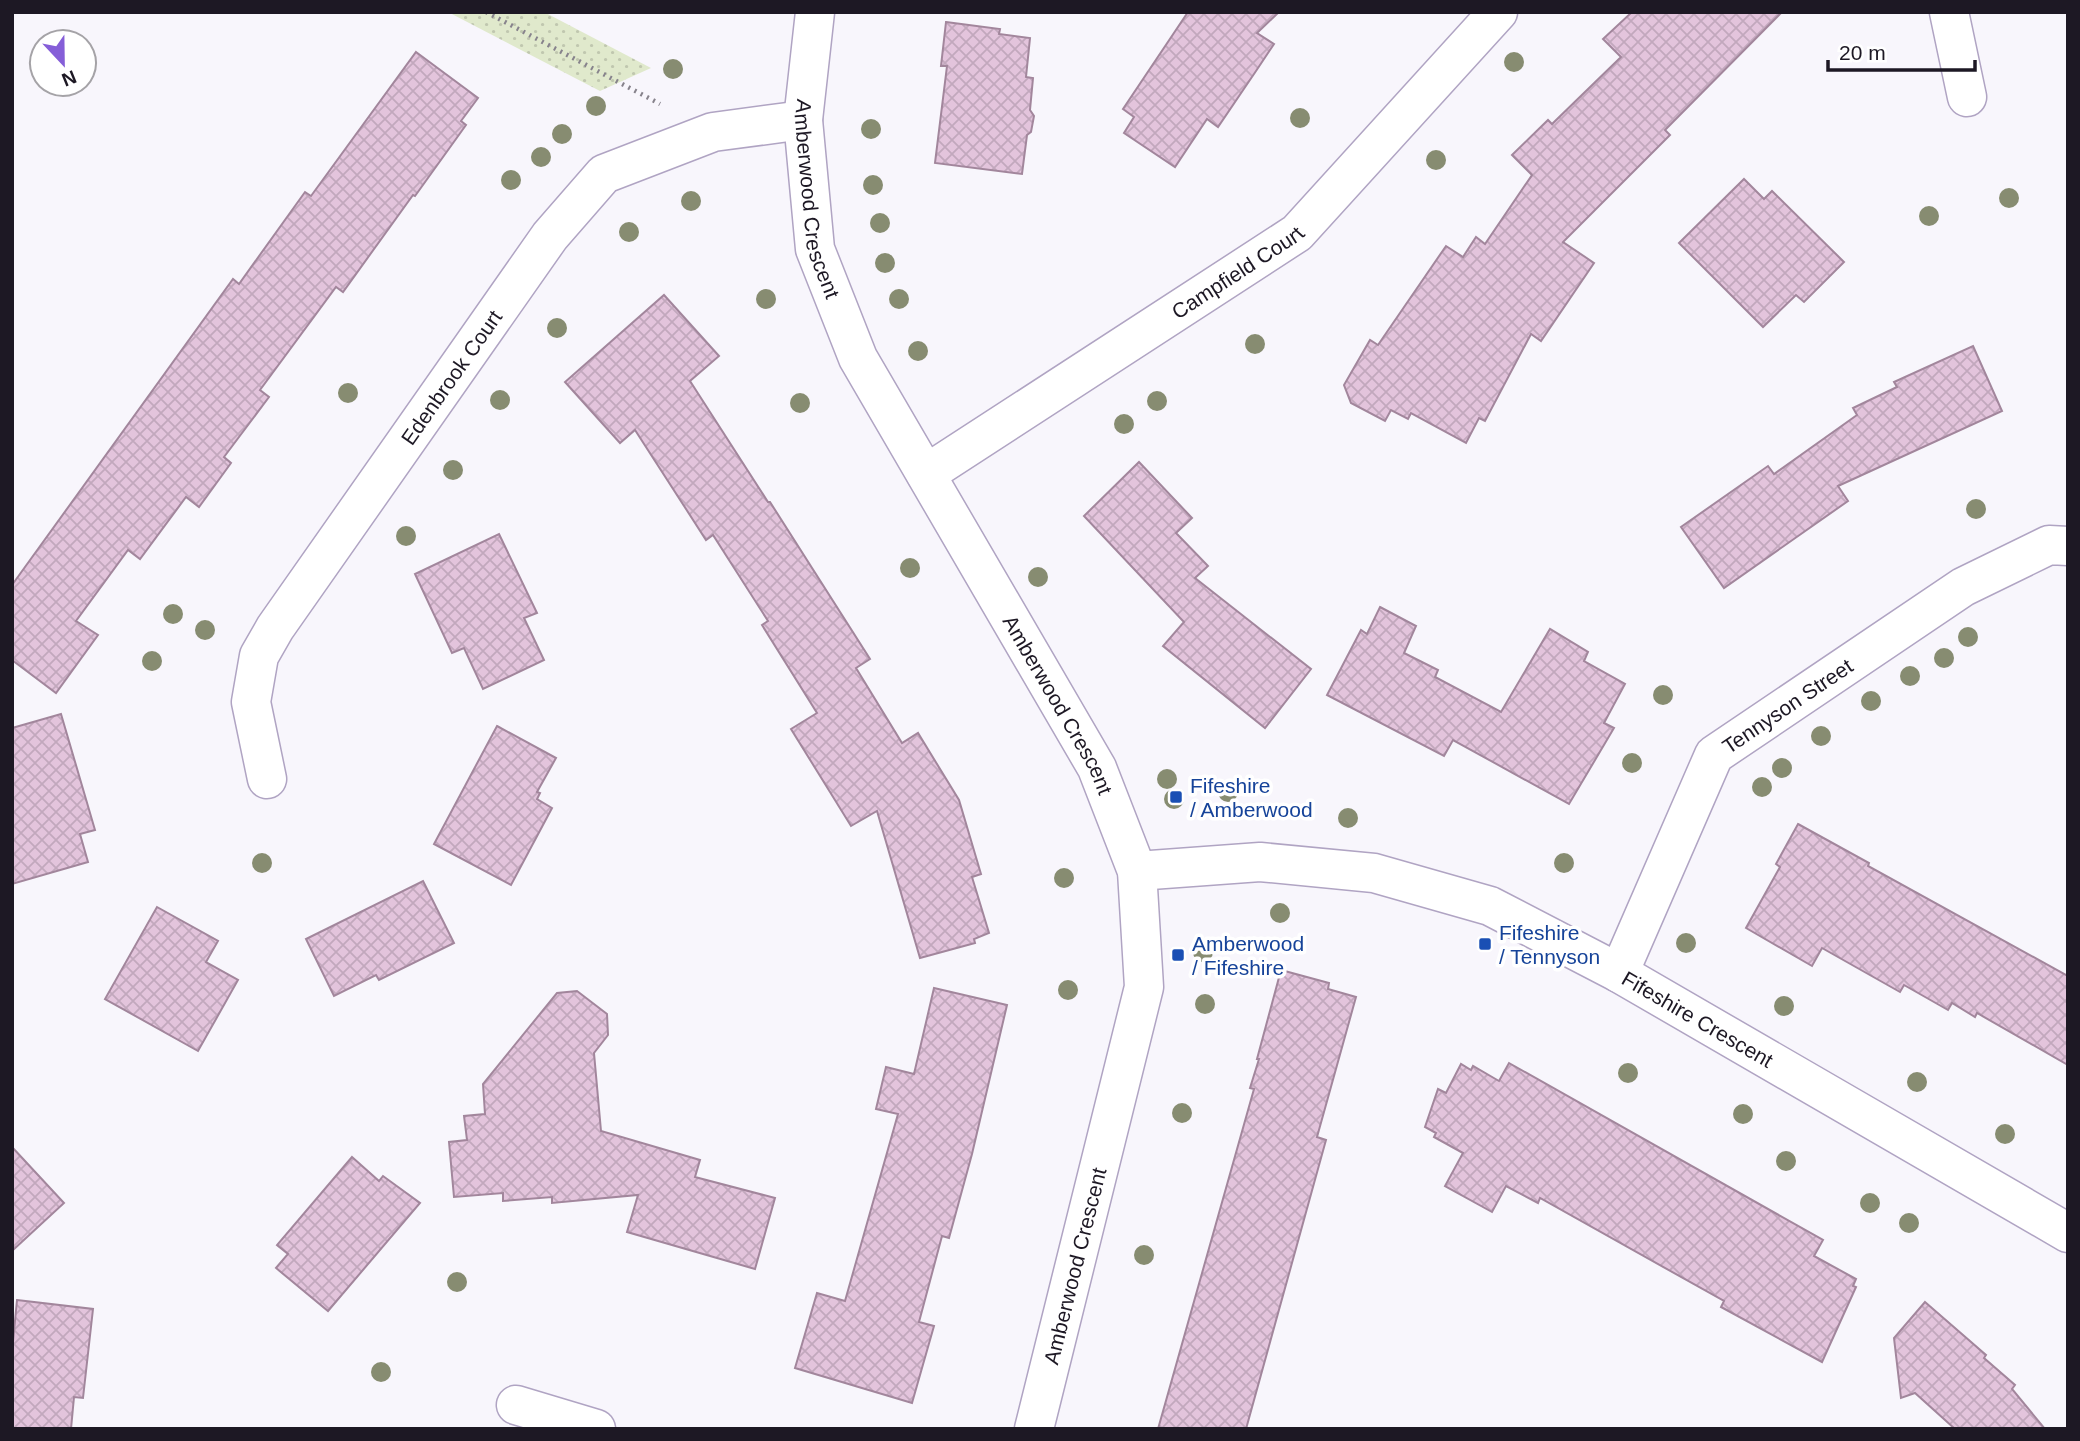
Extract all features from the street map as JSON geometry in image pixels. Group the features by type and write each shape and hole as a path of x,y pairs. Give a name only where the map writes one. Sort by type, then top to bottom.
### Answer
{"street":[{"name":"Amberwood Crescent","path":"815,12 803,120 815,249 858,358 1097,768 1137,871 1144,987 1034,1429"},
{"name":"Campfield Court","path":"926,474 1297,233 1498,12"},
{"path":"1949,12 1967,97"},
{"name":"Edenbrook Court","path":"267,779 251,702 259,656 275,628 559,225 604,174 713,132 803,120"},
{"name":"Tennyson Street","path":"1619,973 1714,755 1963,587 2049,545 2068,546"},
{"name":"Fifeshire Crescent","path":"1137,871 1260,862 1374,873 1490,906 1619,973 2068,1233"},
{"path":"516,1405 596,1429"}],"path":[{"path":"486,12 713,132"}],"green space":[{"path":"448,12 544,12 651,68 600,91"}],"building":[{"path":"1188,12 1279,12 1257,33 1274,44 1256,71 1218,127 1207,119 1175,167 1124,133 1134,117 1123,109"},
{"path":"1632,12 1782,12 1665,130 1670,135 1563,242 1594,263 1541,341 1531,334 1485,421 1479,418 1466,443 1411,413 1408,419 1391,410 1385,421 1351,403 1344,385 1370,340 1378,345 1446,246 1463,257 1476,237 1485,244 1532,175 1512,155 1548,120 1552,124 1621,57 1603,39"},
{"path":"946,22 1000,29 999,34 1030,38 1026,77 1033,78 1030,110 1034,116 1031,132 1027,135 1022,174 935,163 947,66 941,66"},
{"path":"416,52 478,98 461,121 466,125 343,292 336,287 260,390 269,397 224,457 231,463 199,507 186,497 140,559 128,550 76,621 98,635 56,693 12,660 12,585 233,279 239,284 305,192 311,196"},
{"path":"1744,179 1764,199 1772,191 1844,262 1804,302 1796,295 1763,327 1679,243"},
{"path":"664,295 719,356 690,381 870,659 856,668 902,743 918,733 959,800 981,874 972,877 989,933 974,939 975,943 920,958 877,811 851,826 791,729 817,713 762,625 768,621 713,535 706,540 635,430 620,443 565,382"},
{"path":"1973,346 2002,411 1838,486 1848,501 1724,588 1681,527 1768,466 1774,474 1857,415 1853,408 1897,387 1894,382"},
{"path":"1139,462 1192,518 1176,533 1208,566 1195,578 1311,669 1265,728 1163,646 1184,622 1084,516"},
{"path":"499,534 537,613 524,618 544,660 483,689 464,648 452,653 415,574"},
{"path":"1380,607 1416,626 1404,653 1438,670 1435,677 1501,712 1550,629 1588,652 1584,661 1625,684 1604,723 1614,728 1569,804 1453,740 1444,756 1327,695 1361,630 1367,634"},
{"path":"61,714 95,830 80,834 88,862 12,884 12,728"},
{"path":"497,726 556,758 537,792 540,793 537,799 552,808 511,885 434,844"},
{"path":"1798,824 1869,863 1868,866 2068,976 2068,1065 1977,1013 1975,1017 1952,1003 1948,1010 1904,985 1900,992 1822,948 1812,966 1746,928 1780,867 1776,864"},
{"path":"423,881 454,943 379,980 376,975 334,996 306,939"},
{"path":"157,907 218,941 206,962 238,980 198,1051 105,999"},
{"path":"1281,970 1329,983 1328,989 1356,997 1317,1137 1326,1140 1246,1429 1158,1429 1254,1089 1250,1088"},
{"path":"934,988 1007,1005 949,1238 942,1236 919,1322 934,1326 912,1403 795,1368 817,1293 845,1301 898,1114 876,1109 886,1067 914,1074"},
{"path":"577,991 607,1014 608,1035 594,1053 601,1131 700,1160 695,1177 775,1198 755,1269 627,1232 638,1195 552,1203 552,1197 503,1201 503,1193 454,1197 449,1142 467,1140 464,1116 485,1114 483,1084 557,993"},
{"path":"1509,1063 1823,1240 1814,1256 1856,1279 1853,1286 1856,1287 1822,1362 1721,1307 1724,1301 1540,1198 1538,1203 1506,1186 1492,1212 1445,1186 1463,1153 1434,1137 1436,1133 1425,1127 1438,1089 1446,1093 1461,1064 1471,1070 1473,1066 1499,1081"},
{"path":"12,1147 64,1203 12,1251"},
{"path":"352,1157 379,1181 383,1176 420,1203 328,1311 276,1268 288,1254 277,1245"},
{"path":"17,1300 93,1309 83,1398 74,1397 71,1429 12,1429 12,1352"},
{"path":"1925,1302 1986,1355 1984,1358 2015,1385 2012,1389 2045,1429 1955,1429 1915,1393 1901,1398 1894,1338"}],"place":[{"name":"Fifeshire / Amberwood","path":"1176,797"},
{"name":"Fifeshire / Tennyson","path":"1485,944"},
{"name":"Amberwood / Fifeshire","path":"1178,955"}]}
